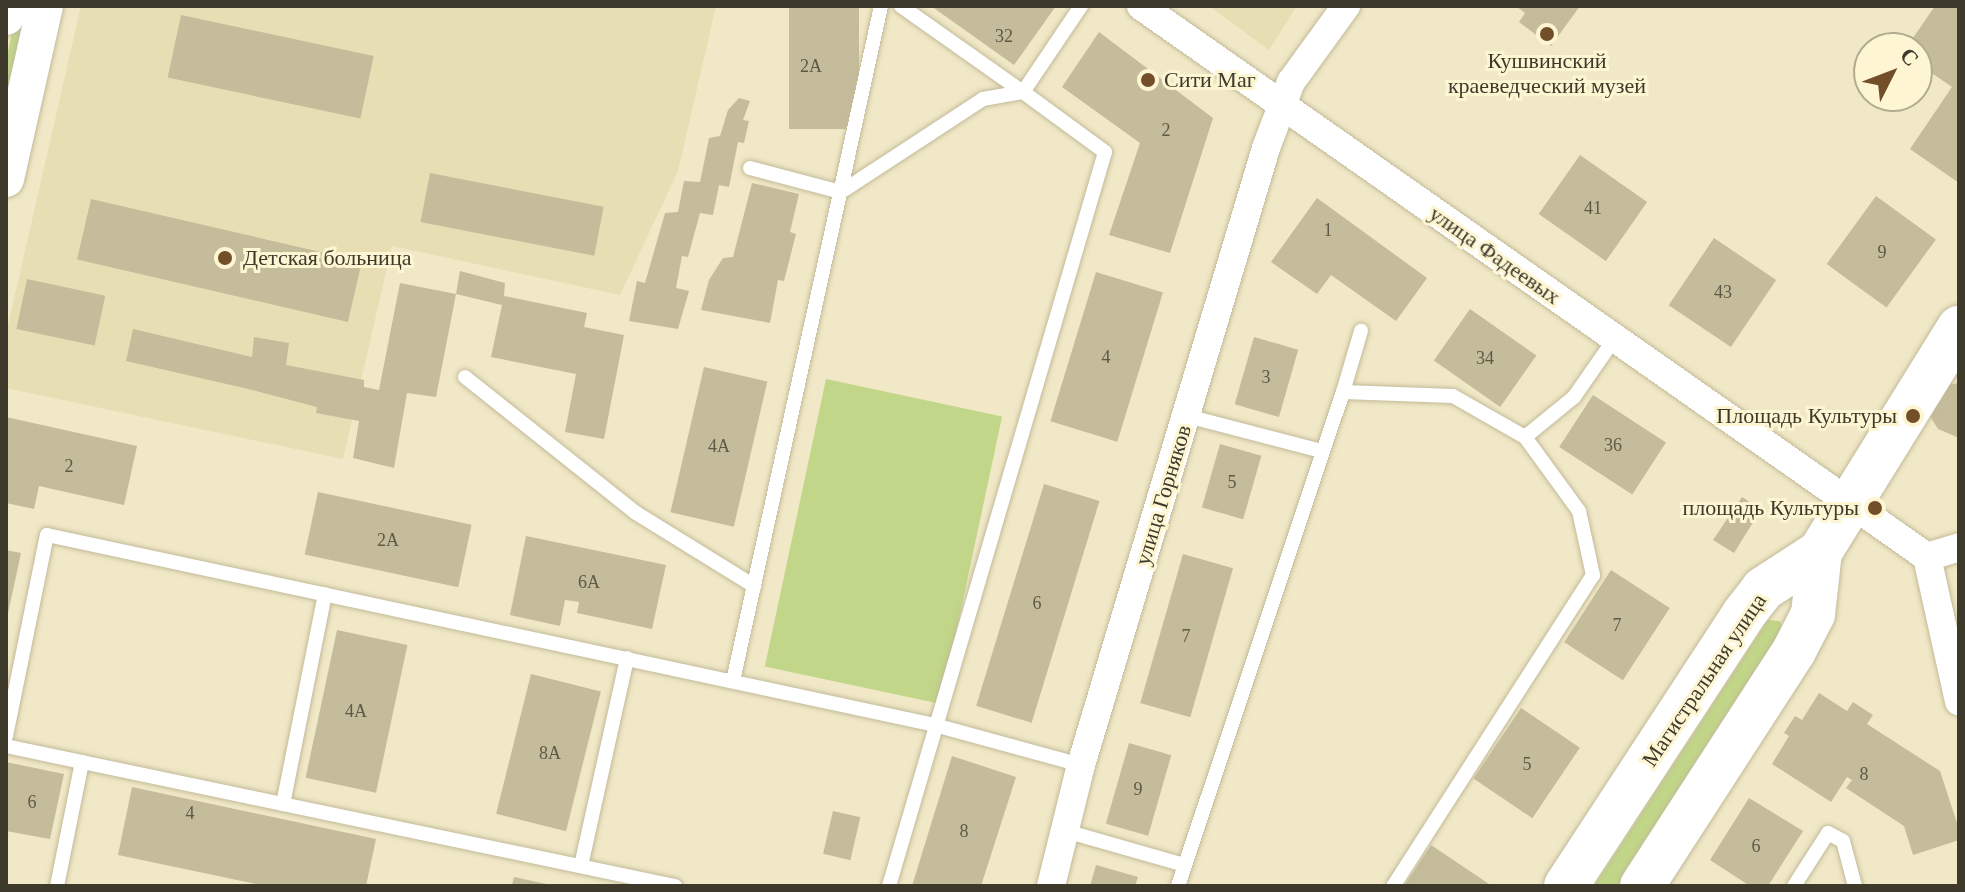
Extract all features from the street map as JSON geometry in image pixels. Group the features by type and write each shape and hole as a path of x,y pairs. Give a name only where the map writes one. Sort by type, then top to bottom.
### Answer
{"main road":[{"name":"Магистральная улица","path":"1566,886 1743,615 1763,589 1820,552 1959,328"},
{"path":"1642,886 1794,651 1813,614 1820,552"}],"street":[{"path":"6,17 9,6"},
{"path":"6,179 45,6"},
{"name":"улица Фадеевых","path":"1141,6 1849,505"},
{"name":"улица Горняков","path":"1051,886 1081,765 1281,106 1291,82 1346,6"},
{"path":"1849,505 1927,557 1959,701"},
{"path":"1927,557 1959,547"}],"lane":[{"path":"733,681 881,6"},
{"path":"889,886 1105,152 901,6"},
{"path":"750,168 841,192 983,99 1023,92 1081,6"},
{"path":"1178,886 1361,331"},
{"path":"1525,437 1574,397 1615,338"},
{"path":"465,377 636,513 754,586"},
{"path":"1343,392 1453,396 1525,437 1579,511 1593,575 1393,886"},
{"path":"1187,416 1321,451"},
{"path":"6,736 47,535 935,725 1081,765"},
{"path":"283,804 325,594"},
{"path":"581,866 627,658"},
{"path":"6,746 675,886"},
{"path":"57,886 82,762"},
{"path":"1065,831 1184,865"},
{"path":"1794,886 1828,833 1843,841 1855,886"}],"shaded area":[{"path":"81,6 716,6 678,171 620,295 392,246 343,459 6,388 6,334"},
{"path":"1209,6 1297,6 1269,50"}],"green space":[{"path":"18,6 28,6 6,105 6,60"},
{"path":"826,379 1002,416 941,704 765,667"},
{"path":"1768,620 1779,621 1789,632 1624,886 1594,886"}],"building":[{"path":"789,6 859,6 859,129 789,129"},
{"path":"931,6 1056,6 1014,65"},
{"name":"Кушвинский краеведческий музей","path":"1516,6 1580,6 1551,46 1519,22 1525,13"},
{"path":"1935,6 1959,6 1959,183 1910,149 1952,87 1933,74 1933,32 1917,32"},
{"path":"181,15 374,56 360,119 168,78"},
{"path":"1099,32 1213,118 1170,253 1109,235 1140,143 1062,87"},
{"path":"739,98 750,101 743,120 749,121 744,143 738,142 729,187 719,185 713,215 700,213 688,257 682,256 676,288 689,291 678,329 629,321 637,281 645,283 665,213 678,212 684,181 700,182 709,138 720,136 728,110"},
{"path":"1580,155 1647,202 1606,261 1539,214"},
{"path":"430,173 604,207 594,256 420,222"},
{"path":"752,183 799,194 790,232 796,234 784,281 778,280 770,323 701,310 709,280 723,258 733,257"},
{"path":"1876,196 1936,239 1886,307 1827,264"},
{"path":"1317,198 1427,278 1396,321 1331,275 1317,294 1271,262"},
{"path":"91,199 362,262 348,322 77,259"},
{"path":"1714,238 1776,280 1731,347 1669,305"},
{"path":"460,271 505,283 504,296 587,313 584,327 624,335 604,439 565,432 576,374 491,357 502,305 456,294"},
{"path":"1096,272 1163,292 1117,442 1050,421"},
{"path":"27,279 105,296 95,346 16,329"},
{"path":"400,283 456,294 436,397 407,393 394,468 353,458 359,421 316,413 317,407 244,388 126,361 133,329 252,357 254,337 289,343 286,365 364,380 364,387 379,390"},
{"path":"1470,309 1536,355 1500,407 1434,361"},
{"path":"1254,337 1298,350 1279,417 1235,404"},
{"path":"704,367 767,382 734,527 670,512"},
{"path":"1959,383 1959,438 1938,429 1928,413 1941,386"},
{"path":"1593,395 1666,442 1632,494 1559,447"},
{"path":"6,417 137,446 124,505 39,486 34,509 6,503"},
{"path":"1220,444 1261,456 1243,519 1202,507"},
{"path":"1044,484 1099,501 1032,723 976,706"},
{"path":"318,492 472,525 458,587 305,555"},
{"path":"1742,497 1754,505 1757,516 1734,553 1713,540"},
{"path":"526,536 666,565 652,629 577,613 579,602 565,600 560,626 510,615"},
{"path":"6,550 21,553 7,618 6,618"},
{"path":"1183,554 1233,568 1190,717 1140,703"},
{"path":"1611,570 1670,608 1623,680 1564,642"},
{"path":"337,630 407,645 376,793 306,778"},
{"path":"531,674 601,691 566,831 496,814"},
{"path":"1819,693 1847,711 1853,702 1873,715 1867,724 1940,771 1959,829 1959,840 1913,855 1904,826 1846,788 1852,780 1847,777 1831,802 1772,764 1789,736 1784,733 1795,716 1802,720"},
{"path":"1521,708 1580,748 1532,818 1473,778"},
{"path":"1129,743 1171,755 1148,836 1106,824"},
{"path":"952,756 1016,777 981,886 912,886"},
{"path":"6,762 64,774 50,839 6,831"},
{"path":"132,787 376,839 366,886 266,886 118,855"},
{"path":"1749,798 1803,831 1768,886 1750,886 1710,860"},
{"path":"833,811 860,817 850,860 823,854"},
{"path":"1431,845 1492,886 1404,886"},
{"path":"1096,865 1138,877 1135,886 1090,886"},
{"path":"514,877 551,885 551,886 512,886"}],"place":[{"name":"Кушвинский краеведческий музей","path":"1547,34"},
{"name":"Сити Маг","path":"1148,80"},
{"name":"Детская больница","path":"225,258"},
{"name":"Площадь Культуры","path":"1913,416"},
{"name":"площадь Культуры","path":"1875,508"}]}
